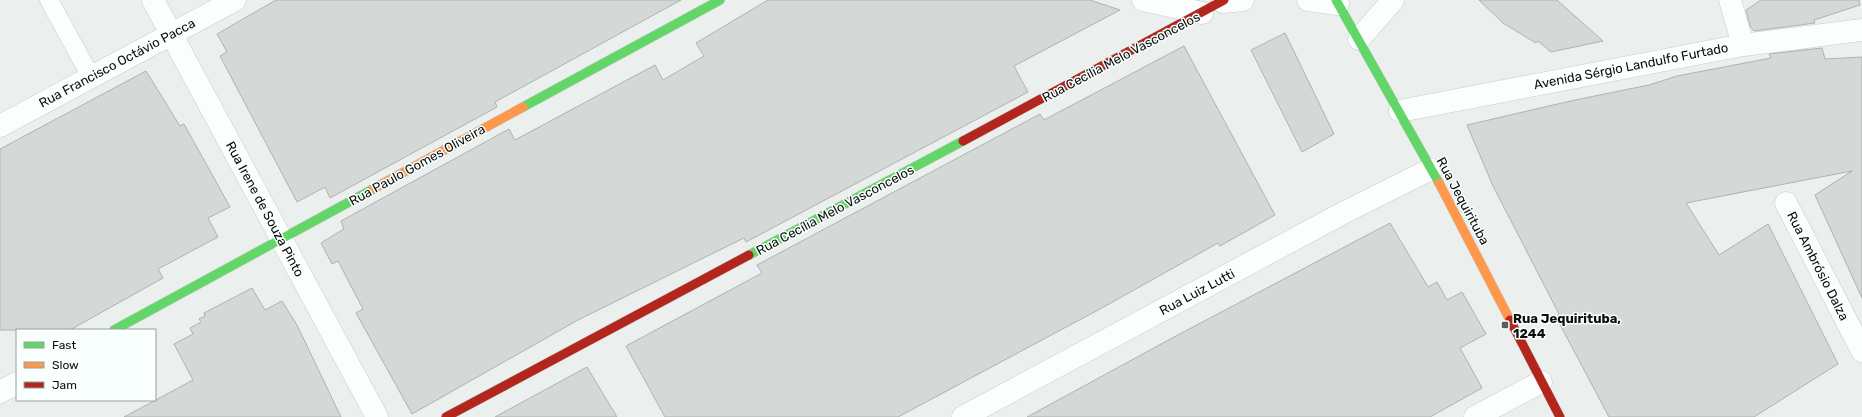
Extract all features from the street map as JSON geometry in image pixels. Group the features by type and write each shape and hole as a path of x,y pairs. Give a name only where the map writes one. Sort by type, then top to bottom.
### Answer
{"street":[{"name":"Rua Irene de Souza Pinto","path":"153,0 377,417"},
{"name":"Rua Francisco Octávio Pacca","path":"0,126 235,0"},
{"name":"Rua Paulo Gomes Oliveira","path":"116,329 720,0"},
{"path":"1143,0 1202,14"},
{"path":"1308,0 1337,2"},
{"path":"1359,38 1393,0"},
{"path":"1730,0 1743,45"},
{"name":"Rua Cecília Melo Vasconcelos","path":"446,417 1202,14 1230,1"},
{"name":"Rua Jequirituba","path":"1337,2 1400,111 1560,417"},
{"name":"Avenida Sérgio Landulfo Furtado","path":"1400,111 1743,45 1862,30"},
{"name":"Rua Luiz Lutti","path":"963,417 1338,216 1431,169"},
{"name":"Rua Ambrósio Dalza","path":"1786,203 1862,351"},
{"path":"1475,417 1541,382"},
{"path":"0,392 16,384"}],"lane":[{"path":"49,0 90,77"}],"building":[{"path":"276,0 681,0 495,102 497,107 330,198 325,187 297,202 220,56 227,52 217,34"},
{"path":"768,0 1090,0 1120,10 1014,66 1028,92 746,242 744,238 578,320 412,414 356,313 363,309 338,261 332,264 321,243 344,229 341,221 509,129 515,140 655,65 663,80 704,56 696,43"},
{"path":"1479,0 1557,0 1603,41 1551,52 1538,41 1536,43 1503,23"},
{"path":"1761,0 1859,0 1860,5 1814,20 1815,23 1754,31 1750,26 1746,10"},
{"path":"1285,33 1334,134 1302,152 1251,50"},
{"path":"1184,46 1275,215 1220,246 1218,243 1100,309 898,417 665,417 626,346 762,273 757,265 1040,114 1044,120"},
{"path":"1822,48 1825,59 1862,57 1862,298 1815,195 1852,171 1686,203 1719,255 1768,224 1838,364 1754,417 1609,417 1556,317 1559,314 1493,186 1467,125 1575,100 1649,85 1677,76 1771,58 1769,54"},
{"path":"146,71 180,126 184,124 230,207 208,218 218,237 158,269 163,278 72,329 0,330 0,149"},
{"path":"1390,223 1428,287 1437,282 1447,300 1462,292 1486,334 1460,348 1482,388 1430,417 1027,417 1174,337"},
{"path":"252,288 265,310 282,301 297,325 341,417 124,417 193,380 174,344 193,334 190,328 201,322 199,319 205,316 204,313"},
{"path":"587,367 617,417 495,417"}],"traffic: fast":[{"path":"523,107 720,0"},
{"path":"1336,0 1439,183"},
{"path":"749,255 963,141"},
{"path":"116,329 373,189"}],"traffic: slow":[{"path":"373,189 523,107"},
{"path":"1439,183 1510,320"}],"traffic: jam":[{"path":"963,141 1224,0"},
{"path":"446,417 749,255"},
{"path":"1510,320 1560,417"}],"place":[{"name":"Rua Jequirituba, 1244","path":"1505,325"}]}
